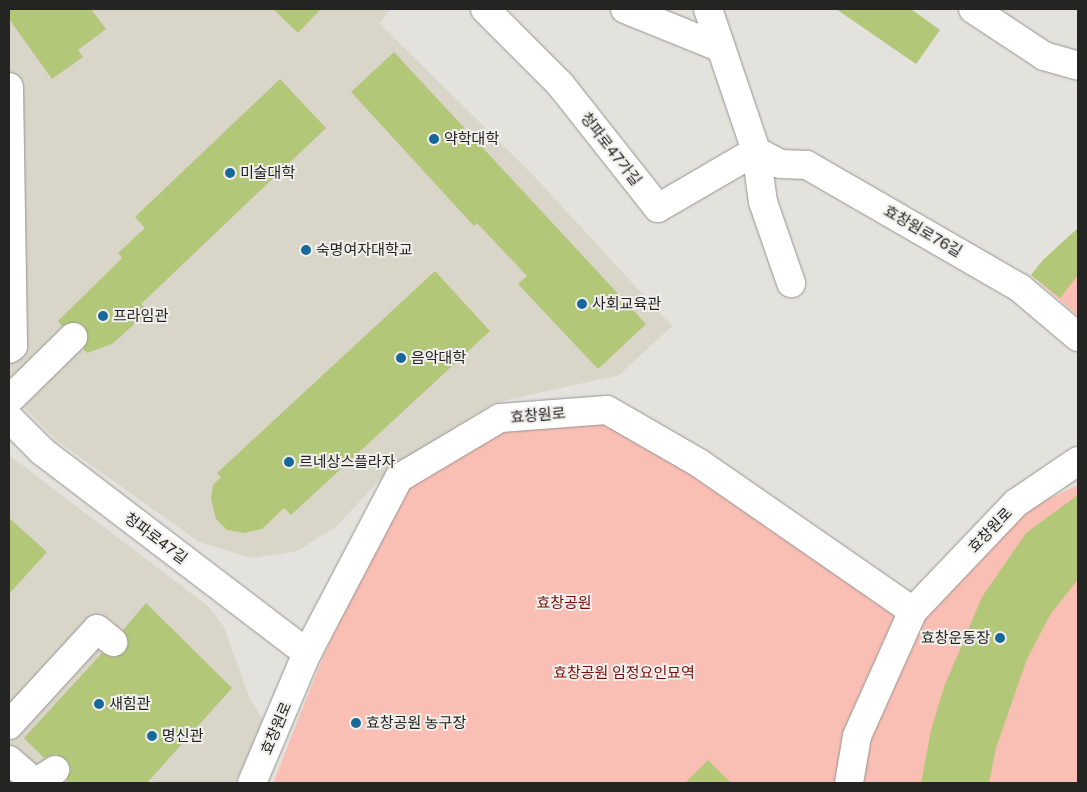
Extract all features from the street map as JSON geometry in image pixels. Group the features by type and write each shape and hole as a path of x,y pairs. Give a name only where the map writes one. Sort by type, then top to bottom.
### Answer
{"street":[{"path":"625,9 721,48"},
{"path":"708,9 756,151 763,202 792,283"},
{"path":"973,9 1044,56 1078,66"},
{"name":"청파로47가길","path":"498,12 560,84 658,208 756,151"},
{"path":"9,87 13,346 9,350"},
{"name":"효창원로76길","path":"756,151 780,164 808,165 859,194 1020,288 1078,337"},
{"path":"9,400 73,337"},
{"name":"효창원로","path":"252,783 307,653 399,478 500,418 607,410 699,463 913,611"},
{"name":"청파로47길","path":"9,418 42,451 307,653"},
{"name":"효창원로","path":"849,783 857,736 913,611 1016,503 1078,461"},
{"path":"9,725 97,629 112,642"},
{"path":"9,760 41,779"}],"shaded area":[{"name":"숙명여자대학교","path":"9,9 391,9 379,23 533,175 672,326 619,375 494,403 390,469 337,526 297,551 252,558 199,542 56,440 9,392"},
{"path":"9,455 208,606 224,627 249,697 263,720 235,783 9,783"}],"green space":[{"path":"1078,228 1078,316 1031,275 1043,260"},
{"name":"효창공원","path":"604,420 695,470 916,621 1023,511 1078,485 1078,783 273,783 325,652 407,484 504,427"}],"building":[{"path":"9,9 91,9 106,29 78,50 83,57 52,79 9,19"},
{"path":"273,9 321,9 298,33"},
{"path":"836,9 911,9 940,30 916,64"},
{"path":"394,52 646,324 598,369 518,284 527,276 477,223 474,226 351,92"},
{"name":"미술대학","path":"280,79 326,128 141,304 149,311 112,344 87,353 83,349 88,341 84,326 77,322 62,326 58,321 122,258 118,253 145,228 135,217"},
{"path":"1078,228 1078,275 1060,298 1031,275 1043,260"},
{"path":"435,271 490,331 291,515 284,508 262,529 244,533 227,530 216,519 211,499 213,485 221,477 217,473"},
{"name":"효창운동장","path":"1078,495 1078,579 1050,615 1027,659 996,748 989,783 921,783 931,730 944,687 982,597 1026,533"},
{"path":"9,518 47,552 9,594"},
{"path":"146,603 232,688 147,783 69,783 66,780 71,770 68,761 55,754 44,758 24,738 102,653 111,657 125,652 128,644 123,630"},
{"path":"708,760 731,783 685,783"}],"place":[{"name":"약학대학","path":"434,139"},
{"name":"미술대학","path":"230,173"},
{"name":"숙명여자대학교","path":"306,250"},
{"name":"사회교육관","path":"582,304"},
{"name":"프라임관","path":"103,316"},
{"name":"음악대학","path":"401,358"},
{"name":"르네상스플라자","path":"289,462"},
{"name":"효창운동장","path":"1000,638"},
{"name":"새힘관","path":"99,704"},
{"name":"효창공원 농구장","path":"356,723"},
{"name":"명신관","path":"152,736"}],"park label":[{"name":"효창공원 임정요인묘역","path":"624,673"}]}
